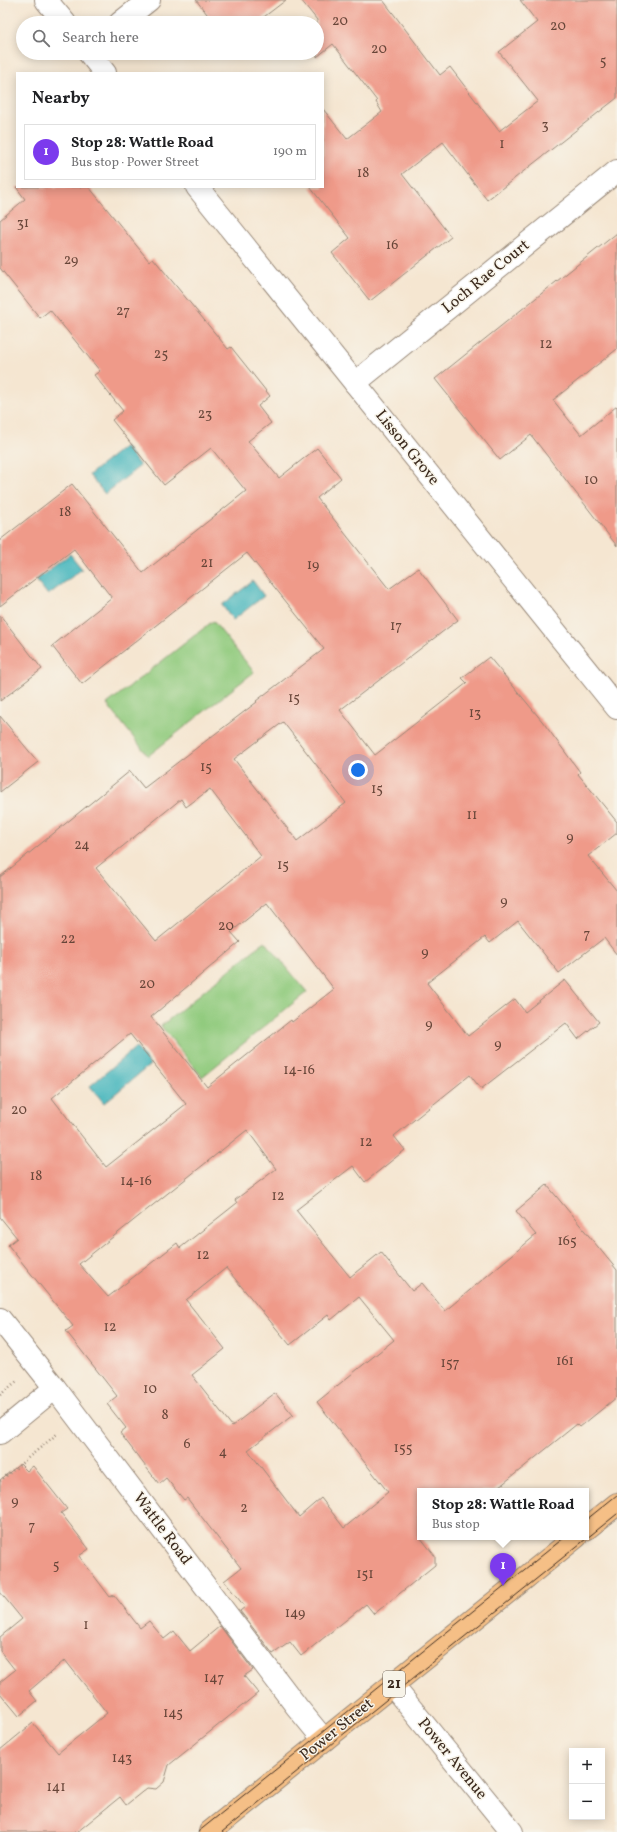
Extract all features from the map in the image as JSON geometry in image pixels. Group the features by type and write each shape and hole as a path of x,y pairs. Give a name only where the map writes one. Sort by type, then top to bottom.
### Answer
{"main road":[{"path":"589,1527 617,1504"},
{"name":"Power Street","path":"210,1832 572,1540"}],"street":[{"path":"46,0 59,16"},
{"path":"129,16 149,0"},
{"path":"95,60 104,72"},
{"name":"Loch Rae Court","path":"355,383 617,171"},
{"name":"Lisson Grove","path":"198,188 617,708"},
{"name":"Wattle Road","path":"0,1319 55,1388 324,1740"},
{"path":"0,1433 55,1388"},
{"name":"Power Avenue","path":"392,1685 512,1832"}],"path":[{"path":"0,1395 17,1381"},
{"path":"0,1480 78,1418"}],"green space":[{"path":"213,621 254,672 148,756 107,704"},
{"path":"265,941 307,992 202,1077 161,1026"}],"water":[{"path":"125,446 140,466 105,494 89,475"},
{"path":"70,554 82,569 48,595 36,580"},
{"path":"253,581 264,596 233,620 222,605"},
{"path":"136,1047 150,1065 104,1103 90,1086"}],"building":[{"path":"196,0 286,0 265,16 209,16"},
{"path":"301,0 383,0 440,75 450,67 499,131 538,101 499,52 537,22 520,0 617,0 617,98 487,200 443,142 402,174 451,237 370,301 332,253 350,238 311,188 324,188 324,110 347,139 382,112 376,102 377,101 333,44 324,51 324,16 314,16"},
{"path":"17,188 90,188 149,261 153,258 228,349 231,347 270,396 258,406 271,423 248,441 279,478 317,448 341,478 317,498 389,589 418,568 458,620 340,710 375,755 467,683 462,678 489,657 542,721 580,772 578,774 617,822 617,833 588,856 617,891 617,955 604,938 559,973 518,921 490,943 485,937 427,983 468,1036 515,999 525,1012 565,980 599,1022 578,1039 566,1023 481,1089 470,1075 394,1136 405,1150 365,1182 353,1166 296,1210 350,1277 381,1252 412,1291 422,1283 445,1311 536,1235 516,1211 547,1185 617,1270 617,1397 580,1427 577,1424 498,1488 417,1488 417,1540 422,1540 435,1556 435,1565 374,1614 366,1604 301,1656 290,1642 273,1654 240,1611 245,1607 224,1581 241,1568 187,1498 184,1500 166,1478 159,1484 120,1433 126,1428 107,1404 117,1396 66,1331 73,1326 8,1245 17,1238 0,1217 0,877 130,771 144,788 324,649 247,553 82,684 52,646 112,598 74,549 0,606 0,540 72,484 143,573 246,491 211,448 164,485 112,420 123,411 94,375 100,371 50,310 40,318 0,268 0,220 25,199","holes":["283,722 346,803 297,841 234,759","210,789 261,856 156,941 96,868 181,799 186,807","267,903 334,989 292,1022 291,1020 207,1087 151,1017 240,942 231,932","130,1034 186,1104 106,1167 52,1098","247,1130 276,1169 235,1200 237,1203 180,1248 177,1243 108,1297 79,1264","226,1268 290,1345 328,1315 331,1320 359,1297 394,1340 317,1402 388,1492 344,1528 321,1498 299,1517 248,1450 293,1415 275,1393 232,1426 192,1375 225,1349 186,1300"]},
{"path":"617,233 617,349 553,400 581,435 617,406 617,546 531,435 500,460 435,379"},
{"path":"0,615 42,669 0,701"},
{"path":"0,716 38,762 0,792"},
{"path":"20,1464 27,1471 33,1466 67,1509 61,1513 89,1549 79,1556 110,1597 114,1595 140,1628 149,1621 164,1639 174,1631 190,1651 220,1626 253,1670 244,1676 258,1693 169,1765 164,1782 156,1789 147,1788 126,1805 120,1797 77,1832 0,1832 0,1750 33,1723 58,1753 107,1713 65,1660 29,1691 37,1701 19,1716 0,1693 0,1682 15,1670 0,1651 0,1637 22,1619 0,1592 0,1480"}],"tram line":[{"path":"589,1518 617,1495"},
{"path":"589,1537 617,1514"},
{"path":"198,1832 561,1540"},
{"path":"222,1832 585,1540"}],"place":[{"name":"Stop 28: Wattle Road","path":"503,1586"}]}
